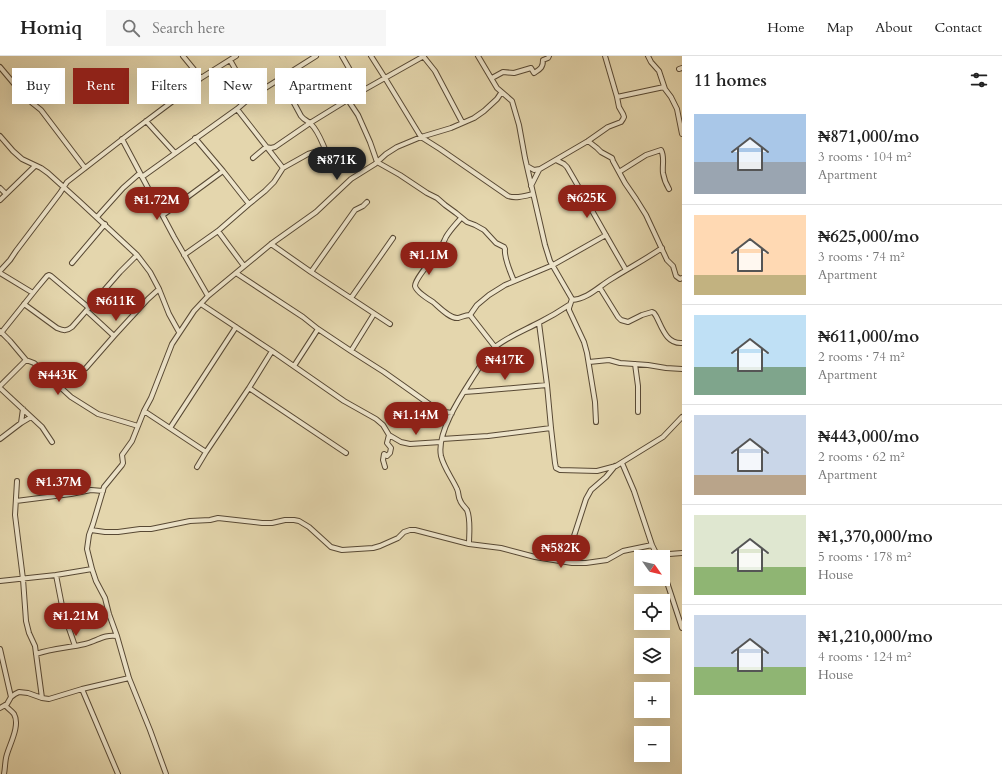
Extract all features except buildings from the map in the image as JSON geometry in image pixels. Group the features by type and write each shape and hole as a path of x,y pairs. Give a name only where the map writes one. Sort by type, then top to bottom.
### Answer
{"street":[{"path":"183,56 193,68"},
{"path":"201,78 236,56"},
{"path":"298,68 316,56"},
{"path":"342,56 349,68"},
{"path":"370,56 421,137 508,196 517,197 533,194"},
{"path":"366,89 424,56 435,71 462,122"},
{"path":"478,56 497,88 512,101 519,125 544,245 552,265 570,295 572,300 569,310 584,342 589,362 595,402 596,422"},
{"path":"492,78 503,72 514,73 531,68 534,73 541,69 543,60 549,56"},
{"path":"531,186 539,170 588,141 608,127 623,120 624,117 619,107 605,56"},
{"path":"648,56 659,71 664,87 677,109 682,134"},
{"path":"230,60 235,68"},
{"path":"0,67 26,98 42,110 85,168"},
{"path":"617,97 664,87"},
{"path":"166,774 129,678 118,636 109,614 105,598 96,581 87,549 103,490 123,463 122,455 132,441 172,344 194,311 208,296 271,244 316,212 351,180 397,147 421,137 451,128 474,118 484,111 501,93"},
{"path":"33,292 0,272 60,194 67,182 168,104"},
{"path":"97,217 123,188 243,104"},
{"path":"295,104 303,119 310,123 323,141 332,163"},
{"path":"253,158 266,147 275,147 341,104"},
{"path":"351,104 363,126 377,162 437,198 467,222 482,228 496,243 504,247 510,273 514,281"},
{"path":"237,109 283,168"},
{"path":"146,121 175,153"},
{"path":"0,136 22,159 48,173 137,254 160,289 169,314 179,332"},
{"path":"195,138 249,204"},
{"path":"122,139 184,255 208,296"},
{"path":"588,141 601,152 612,158 625,183 646,215 667,260 673,266 676,276 680,279 682,278"},
{"path":"184,255 218,231 265,191 274,182 283,168 308,154 325,149"},
{"path":"619,172 646,155 661,150 663,156 664,179 669,189"},
{"path":"556,160 567,167 626,270"},
{"path":"0,200 35,166"},
{"path":"527,166 534,170 539,170"},
{"path":"163,215 223,171"},
{"path":"0,188 6,194"},
{"path":"311,272 355,210 367,202"},
{"path":"461,218 417,279 415,284 416,289 454,318 470,315 477,305 489,295 514,281 552,265 606,234"},
{"path":"72,263 105,224"},
{"path":"218,231 244,266"},
{"path":"351,298 393,238"},
{"path":"271,244 390,324"},
{"path":"572,300 586,296 600,288 611,279 662,248"},
{"path":"24,304 58,328 63,331 67,330 72,327 137,254"},
{"path":"236,273 303,317 318,329 384,372 432,406 445,412 452,413"},
{"path":"114,336 88,309 49,275 33,292 1,332 26,360 34,363 71,397 98,414 138,426"},
{"path":"600,288 621,320 628,322 652,312 656,316 665,334 670,340 677,344 682,343"},
{"path":"86,368 148,299 160,289"},
{"path":"201,304 344,401 376,419 383,425 389,435 405,444 551,428"},
{"path":"469,544 469,519 466,509 460,501 457,490 441,456 441,441 452,413 486,358 495,347 512,336 570,306"},
{"path":"351,351 374,314"},
{"path":"470,315 495,347"},
{"path":"539,323 555,463 558,469 597,471 616,466 662,437 682,417"},
{"path":"170,428 236,327"},
{"path":"294,366 318,329"},
{"path":"197,467 272,351"},
{"path":"26,360 0,387 42,427 52,442"},
{"path":"589,362 608,360 620,363 682,369"},
{"path":"636,364 638,412"},
{"path":"464,392 547,385"},
{"path":"249,388 346,453"},
{"path":"21,423 23,409"},
{"path":"144,411 206,452"},
{"path":"0,439 31,417"},
{"path":"385,467 383,460 384,454 387,456 390,453 391,448 387,444 389,435"},
{"path":"622,463 634,491 654,550"},
{"path":"564,562 586,499 591,490 616,466"},
{"path":"17,481 17,531 26,621 29,633 35,646 42,698"},
{"path":"16,501 91,490 103,490"},
{"path":"91,530 111,532 140,529 148,530 190,521 218,518 262,523 289,520 303,523 331,547 342,550 373,548 380,546 398,538 410,530 430,533 469,544 501,548 535,557 572,563 600,562 607,560 623,551 652,544"},
{"path":"670,554 682,553"},
{"path":"0,581 56,575 92,569"},
{"path":"56,575 63,611 75,646"},
{"path":"669,586 680,613 682,628"},
{"path":"36,654 88,643 109,635 118,636"},
{"path":"0,649 10,697 7,704 0,708"},
{"path":"10,697 20,692 49,699 82,689 129,678"},
{"path":"82,689 118,774"},
{"path":"4,774 6,757 13,739 15,728 14,714 5,705"}]}
